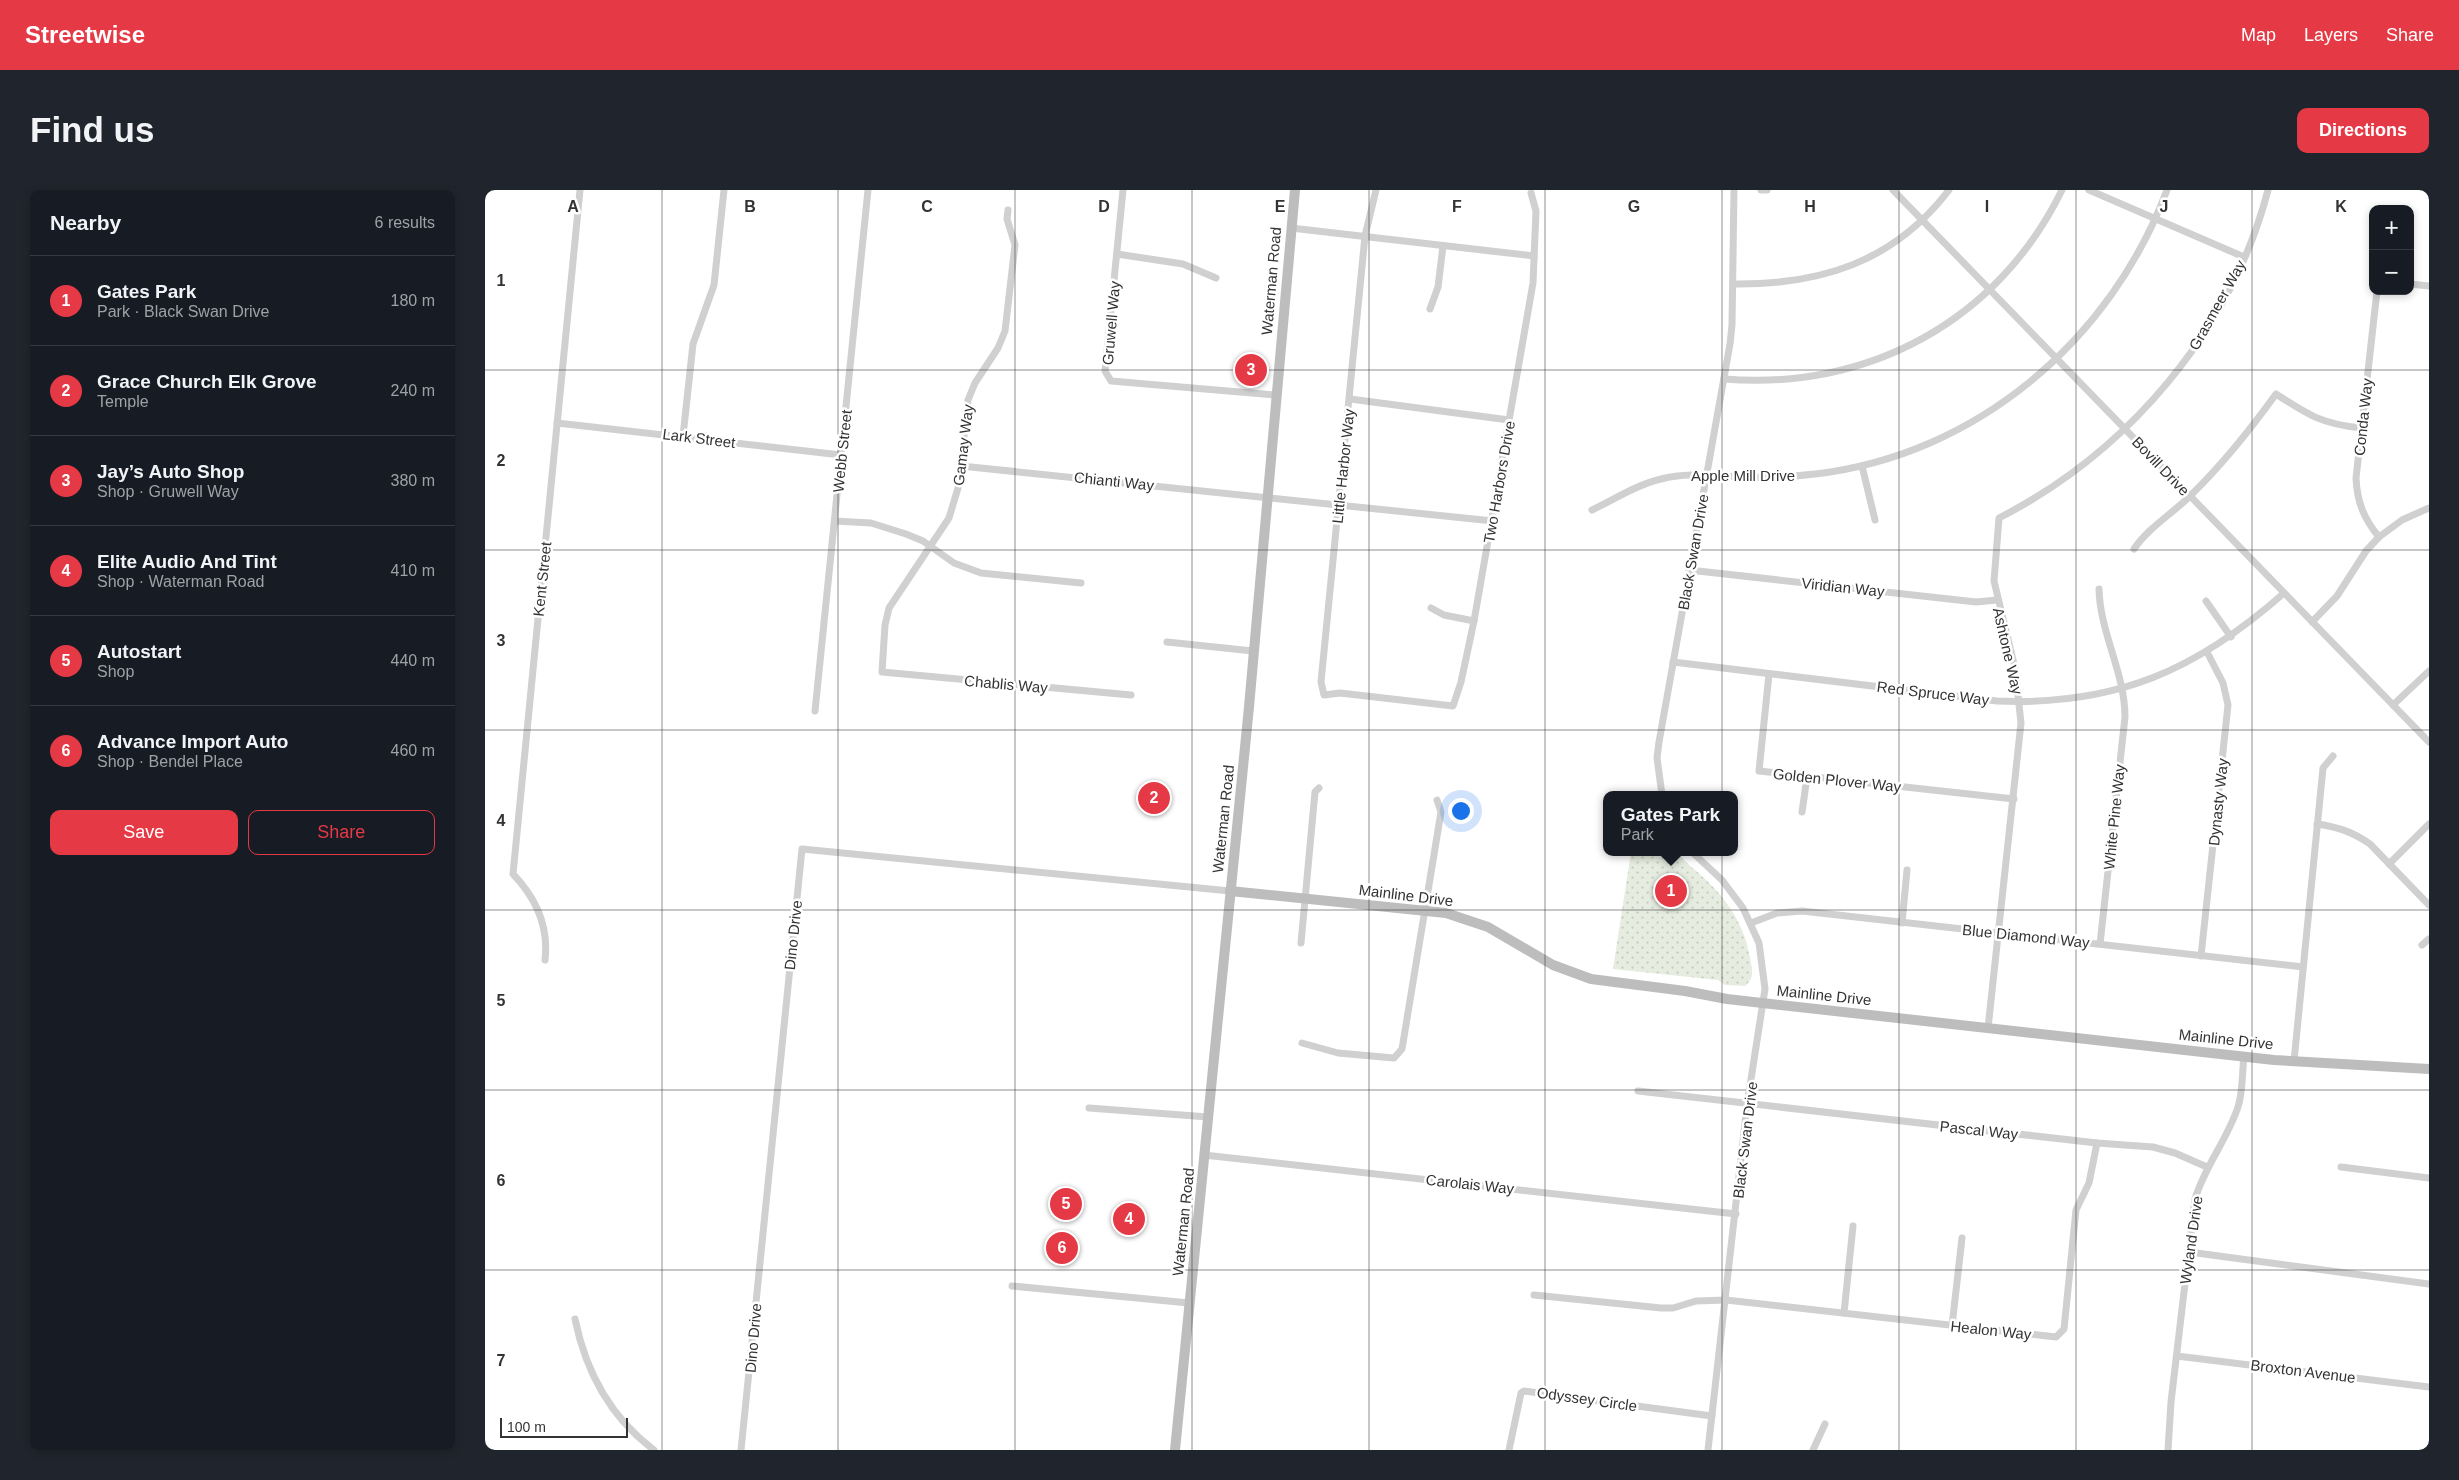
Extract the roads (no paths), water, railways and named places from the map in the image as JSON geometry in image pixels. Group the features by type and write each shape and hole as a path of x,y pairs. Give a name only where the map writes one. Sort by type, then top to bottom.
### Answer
{"main road":[{"name":"Waterman Road","path":"1175,1450 1253,651 1295,190"},
{"name":"Mainline Drive","path":"1230,891 1425,910 1459,916 1489,927 1553,965 1591,979 1765,1004 2243,1056 2429,1069"}],"street":[{"name":"Kent Street","path":"545,960 547,944 543,921 523,884 513,874 580,190"},
{"path":"683,436 693,344 714,285 724,190"},
{"name":"Webb Street","path":"815,711 868,190"},
{"name":"Gruwell Way","path":"1123,190 1105,371 1111,381 1275,395"},
{"name":"Little Harbor Way","path":"1376,190 1368,215 1365,236 1321,682 1324,695 1340,693 1453,706"},
{"name":"Black Swan Drive","path":"1661,791 1657,758 1732,325 1734,190"},
{"path":"1761,190 1767,190"},
{"name":"Bovill Drive","path":"1893,190 2429,742"},
{"path":"1733,284 1793,282 1835,272 1874,255 1903,237 1922,220 1949,190"},
{"path":"1724,379 1773,380 1803,378 1871,362 1899,351 1943,327 1990,290 2028,247 2045,223 2062,190"},
{"path":"2089,190 2244,257"},
{"name":"Apple Mill Drive","path":"1592,510 1653,481 1673,476 1707,474 1738,477 1795,476 1862,466 1902,454 1955,432 2004,403 2057,360 2081,335 2117,289 2155,219 2167,190"},
{"name":"Grasmeer Way","path":"2125,429 2166,384 2193,350 2221,305 2244,257 2268,190"},
{"name":"Two Harbors Drive","path":"1453,706 1461,682 1493,521 1533,283 1536,211 1531,193"},
{"name":"Gamay Way","path":"882,672 885,625 889,608 944,527 953,508 961,466 968,400 975,383 1003,339 1007,321 1015,246 1007,219 1008,210"},
{"path":"1291,228 1534,256"},
{"path":"1430,309 1438,287 1443,246"},
{"path":"1117,254 1183,264 1216,278"},
{"path":"2414,284 2429,286"},
{"name":"Conda Way","path":"2377,295 2361,428 2357,490 2363,515 2379,537"},
{"path":"2134,549 2141,538 2190,496 2236,447 2276,394 2315,418 2337,426 2361,428"},
{"path":"1350,400 1509,420"},
{"name":"Lark Street","path":"557,423 841,455"},
{"name":"Ashtone Way","path":"1988,1028 2014,800 2019,748 2020,702 2015,668 1997,600 1994,562 1999,518 2066,477 2125,429"},
{"name":"Chianti Way","path":"961,466 1267,496 1493,521"},
{"path":"1862,466 1875,520"},
{"path":"2312,622 2337,596 2366,551 2379,537 2402,520 2429,508"},
{"path":"835,521 871,523 889,528 923,542 954,563 981,573 1081,583"},
{"name":"Viridian Way","path":"1689,570 1976,602 1997,600"},
{"name":"White Pine Way","path":"2099,589 2100,607 2122,689 2125,717 2100,944"},
{"name":"Red Spruce Way","path":"1673,662 2020,702 2079,698 2122,689 2167,673 2231,637 2285,593"},
{"path":"2206,601 2231,637"},
{"path":"1431,608 1444,614 1474,621"},
{"path":"1167,642 1253,651"},
{"name":"Dynasty Way","path":"2201,956 2227,705 2223,683 2207,652"},
{"path":"2393,705 2429,671"},
{"name":"Chablis Way","path":"882,672 1131,695"},
{"name":"Golden Plover Way","path":"1769,674 1759,771 2014,800"},
{"path":"2294,1061 2323,768 2333,756"},
{"path":"1803,812 1807,777"},
{"path":"1301,944 1315,792 1319,788"},
{"path":"1301,1043 1338,1053 1394,1058 1401,1049 1441,812 1437,800"},
{"path":"2317,824 2340,828 2359,836 2429,906"},
{"path":"2389,864 2429,824"},
{"name":"Dino Drive","path":"741,1450 802,849 1230,891"},
{"name":"Black Swan Drive","path":"1696,856 1734,895 1751,923 1762,956 1765,1004 1747,1105 1708,1450"},
{"path":"1902,922 1907,870"},
{"name":"Blue Diamond Way","path":"1751,923 1772,914 1791,911 2303,967"},
{"path":"2422,945 2429,939"},
{"name":"Wyland Drive","path":"2168,1450 2171,1402 2195,1199 2201,1177 2221,1146 2239,1105 2243,1056"},
{"name":"Pascal Way","path":"1638,1091 1747,1105 2097,1143 2153,1147 2175,1153 2207,1167"},
{"path":"1089,1108 1208,1116"},
{"name":"Healon Way","path":"1533,1295 1661,1308 1673,1308 1696,1301 1726,1300 2056,1337 2064,1329 2076,1210 2089,1183 2097,1143"},
{"name":"Carolais Way","path":"1204,1155 1736,1214"},
{"path":"2341,1167 2429,1178"},
{"path":"1844,1313 1853,1226"},
{"path":"1952,1326 1962,1238"},
{"path":"2189,1252 2429,1284"},
{"path":"1012,1286 1189,1303"},
{"path":"575,1319 585,1359 603,1396 629,1428 654,1450"},
{"name":"Broxton Avenue","path":"2177,1356 2429,1387"},
{"name":"Odyssey Circle","path":"1509,1450 1521,1393 1527,1391 1712,1416"},
{"path":"1813,1450 1825,1424"}],"place":[{"name":"Jay’s Auto Shop","path":"1251,370"},
{"name":"Grace Church Elk Grove","path":"1154,798"},
{"name":"Gates Park","path":"1671,891"},
{"name":"Autostart","path":"1066,1204"},
{"name":"Elite Audio And Tint","path":"1129,1219"},
{"name":"Advance Import Auto","path":"1062,1248"}]}
